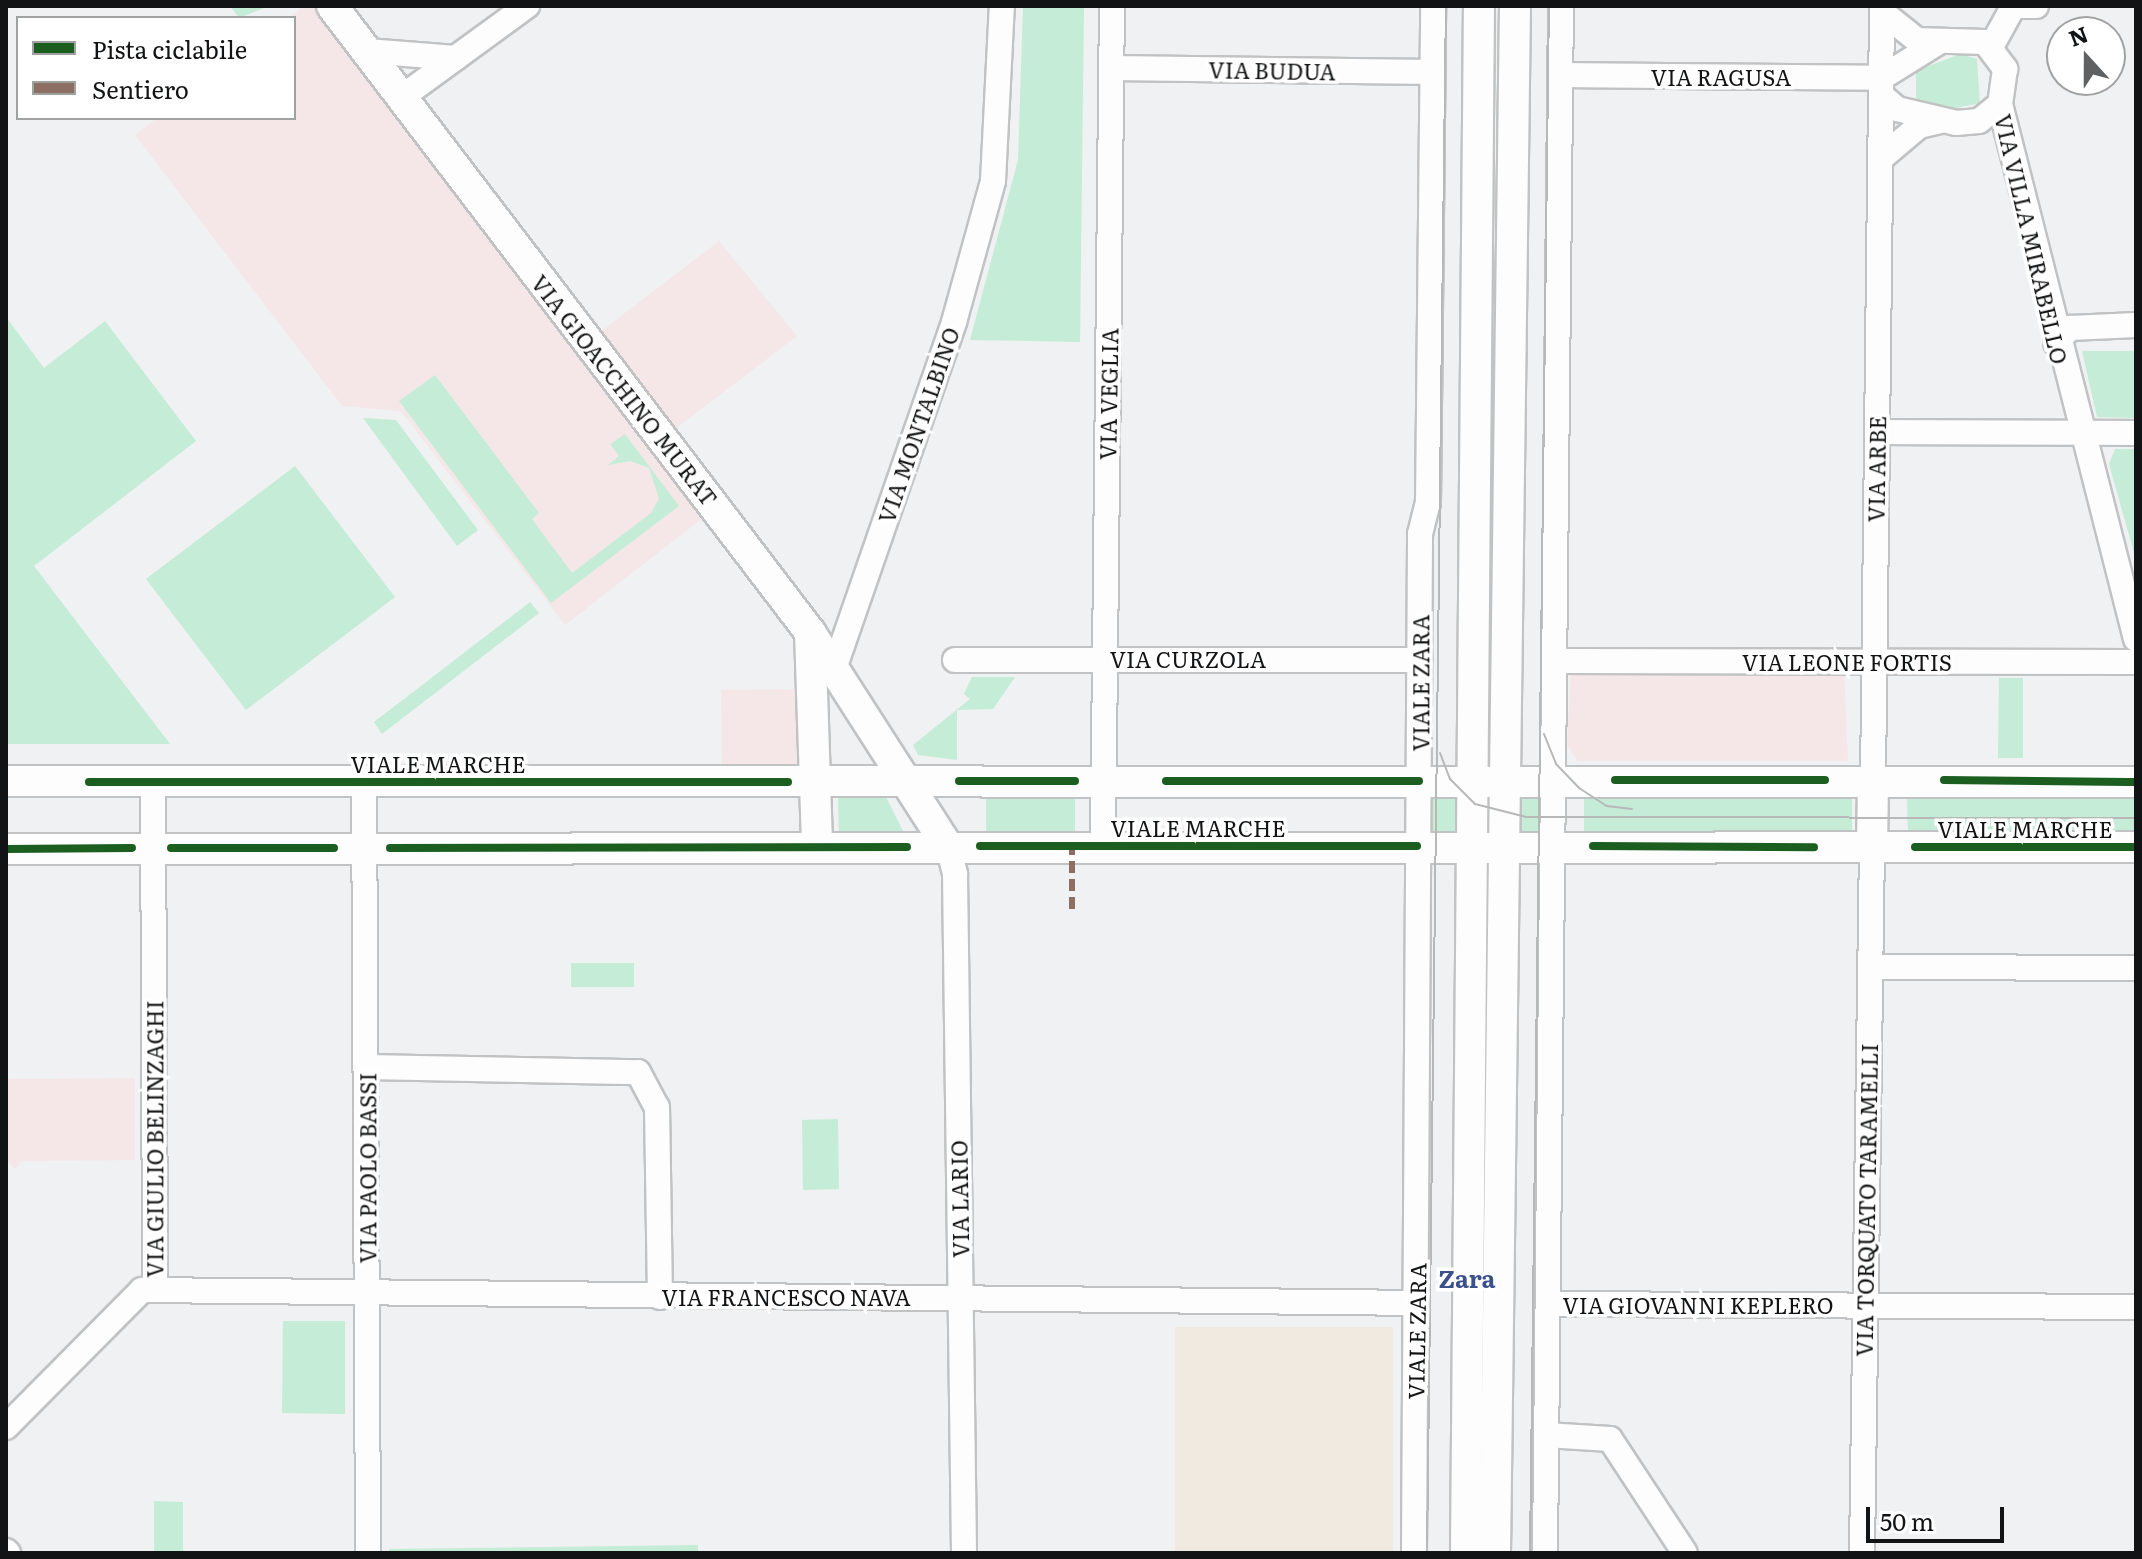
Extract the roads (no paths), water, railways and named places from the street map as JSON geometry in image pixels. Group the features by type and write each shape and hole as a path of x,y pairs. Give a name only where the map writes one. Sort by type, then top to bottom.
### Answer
{"main road":[{"name":"VIA GIOACCHINO MURAT","path":"332,6 810,632 908,781"},
{"path":"1466,1553 1479,6"},
{"path":"1495,1553 1515,6"},
{"path":"810,632 817,847"},
{"path":"1872,847 1873,780"},
{"name":"VIALE MARCHE","path":"6,781 2136,782"},
{"path":"908,781 948,847"},
{"name":"VIALE MARCHE","path":"6,849 2136,847"}],"street":[{"path":"402,97 527,6"},
{"name":"VIA MONTALBINO","path":"835,666 954,322 993,181 1002,6"},
{"name":"VIA VEGLIA","path":"1104,781 1112,6"},
{"name":"VIALE ZARA","path":"1414,1553 1417,846 1433,6"},
{"path":"1545,1553 1558,661 1561,6"},
{"path":"1991,47 2012,6 2036,6"},
{"name":"VIA ARBE","path":"1882,9 1917,40 1939,42 1971,38 1991,47"},
{"name":"VIA ARBE","path":"1873,780 1882,9"},
{"path":"1939,42 1881,87 1897,109 1941,121"},
{"name":"VIA VILLA MIRABELLO","path":"1991,47 2005,69 2000,104 2056,343 2136,639"},
{"path":"367,51 456,58"},
{"name":"VIA BUDUA","path":"1111,68 1432,72"},
{"name":"VIA RAGUSA","path":"1561,75 1881,87"},
{"path":"1880,159 1919,126 1941,121 1979,121 2000,104"},
{"path":"2056,343 2070,328 2136,325"},
{"path":"1877,432 2136,433"},
{"name":"VIA CURZOLA","path":"955,660 1420,660"},
{"name":"VIA LEONE FORTIS","path":"1558,661 2136,662"},
{"name":"VIALE MARCHE","path":"1103,846 1104,781"},
{"name":"VIA GIULIO BELINZAGHI","path":"6,1427 122,1304 155,1289 153,782"},
{"name":"VIA PAOLO BASSI","path":"364,782 368,1553"},
{"name":"VIA LARIO","path":"948,847 955,874 964,1553"},
{"name":"VIA TORQUATO TARAMELLI","path":"1862,1553 1872,847"},
{"path":"1870,967 2136,968"},
{"path":"367,1067 626,1069 648,1080 657,1107 660,1297"},
{"name":"VIA FRANCESCO NAVA","path":"155,1289 1416,1303"},
{"name":"VIA GIOVANNI KEPLERO","path":"1549,1304 2136,1307"},
{"path":"1546,1435 1578,1436 1616,1444 1685,1553"}],"tram line":[{"path":"1427,1553 1446,6"},
{"path":"1530,1553 1549,6"},
{"path":"1544,734 1556,764 1579,788 1607,806 1632,809"},
{"path":"1440,753 1450,779 1475,804 1526,817 2136,818"}],"district":[{"name":"Zara","path":"1467,1278"}]}
